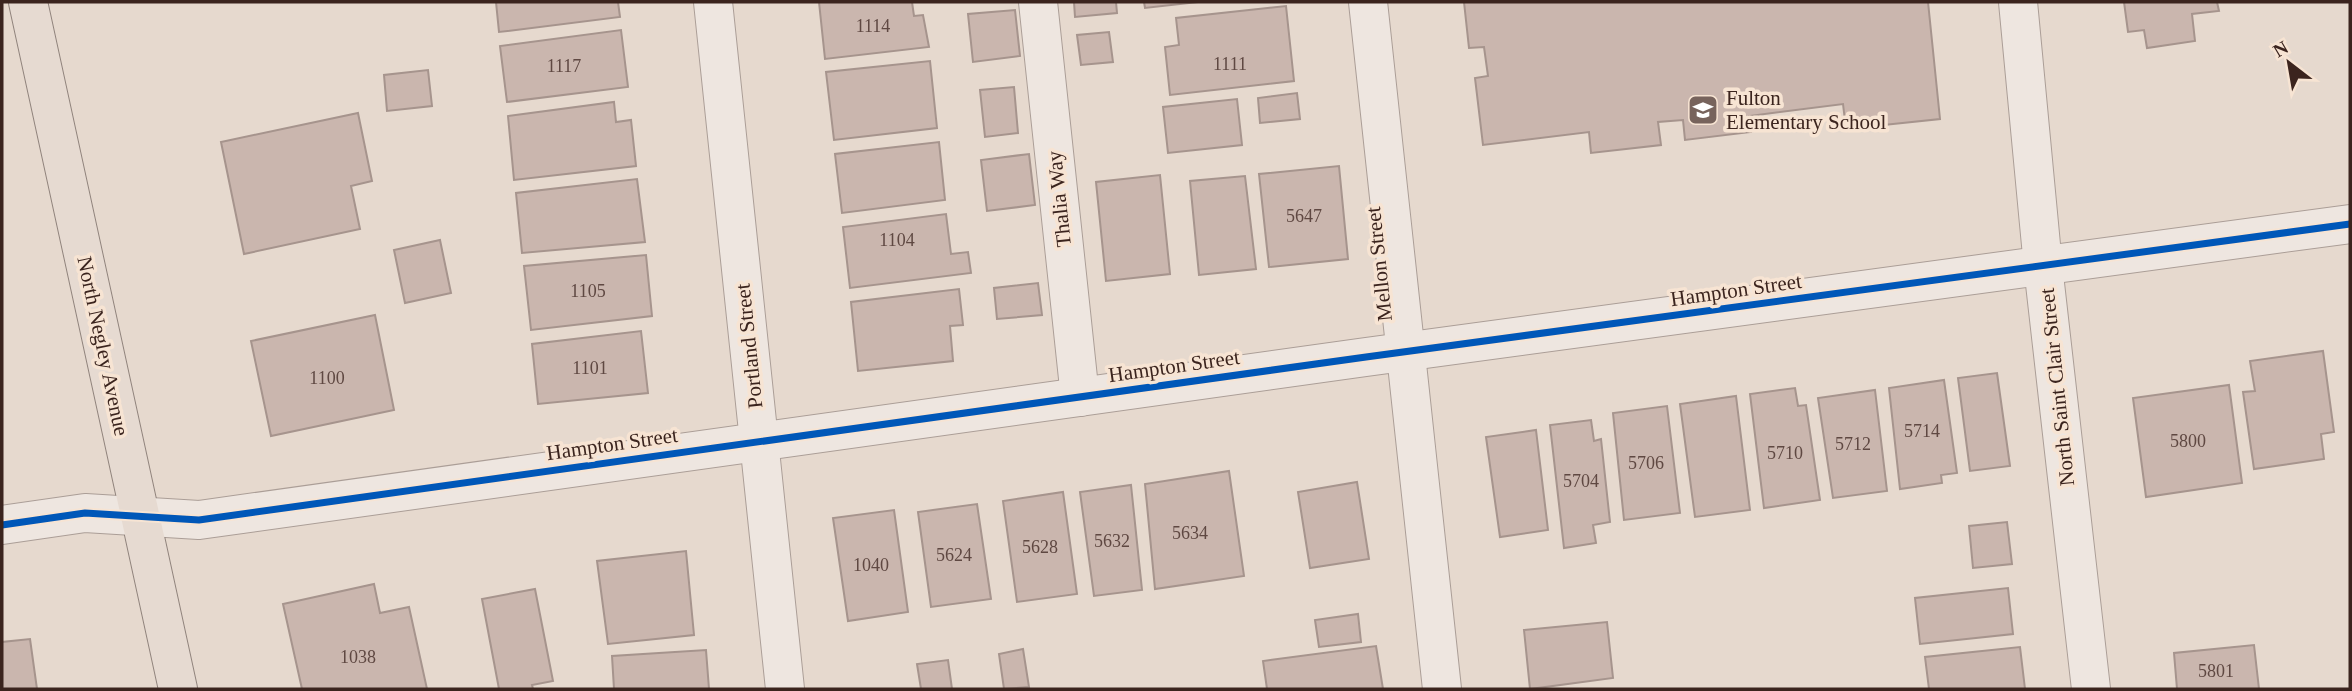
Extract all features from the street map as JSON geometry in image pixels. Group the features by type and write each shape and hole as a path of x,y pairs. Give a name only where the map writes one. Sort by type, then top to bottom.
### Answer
{"main road":[{"name":"North Negley Avenue","path":"28,2 178,689"}],"street":[{"name":"Portland Street","path":"713,2 785,689"},
{"name":"Thalia Way","path":"1038,2 1080,397"},
{"name":"Mellon Street","path":"1368,2 1442,689"},
{"name":"North Saint Clair Street","path":"2018,2 2043,266 2091,689"},
{"name":"Hampton Street","path":"2,525 85,513 199,520 2350,224"}],"building":[{"path":"496,2 618,2 620,17 499,32"},
{"path":"819,2 912,2 914,16 923,15 929,47 825,59"},
{"path":"1074,2 1116,2 1117,13 1075,17"},
{"path":"1144,2 1198,2 1145,8"},
{"path":"1464,2 1928,2 1940,119 1846,129 1843,104 1749,116 1751,132 1685,140 1683,120 1658,122 1661,145 1591,153 1589,132 1483,145 1475,78 1488,76 1484,47 1469,48"},
{"path":"2124,2 2217,2 2219,11 2192,14 2195,41 2147,48 2144,30 2128,32"},
{"path":"1286,6 1294,81 1170,95 1165,47 1179,45 1176,18"},
{"path":"1015,10 1020,56 973,62 968,14"},
{"path":"621,30 628,87 507,102 500,46"},
{"path":"1109,32 1113,62 1081,65 1077,35"},
{"path":"930,61 937,128 834,140 826,72"},
{"path":"428,70 432,106 387,111 384,75"},
{"path":"1014,87 1018,133 985,137 980,90"},
{"path":"1297,93 1300,119 1260,123 1258,98"},
{"path":"1237,99 1242,145 1168,153 1163,107"},
{"path":"614,102 616,122 631,120 636,166 514,180 508,116"},
{"path":"358,113 372,181 351,186 360,229 244,254 221,142"},
{"path":"939,142 945,200 842,213 835,154"},
{"path":"1029,154 1035,205 987,211 981,160"},
{"path":"1339,166 1348,259 1269,267 1259,174"},
{"path":"1160,175 1170,274 1106,281 1096,182"},
{"path":"1245,176 1256,269 1199,275 1190,181"},
{"path":"637,179 645,242 522,253 516,193"},
{"path":"946,214 951,254 968,252 971,273 850,288 843,227"},
{"path":"440,240 451,293 405,303 394,250"},
{"path":"646,255 652,316 531,330 524,266"},
{"path":"1038,283 1042,315 997,319 994,288"},
{"path":"959,289 963,325 950,326 953,361 858,371 851,302"},
{"path":"375,315 394,410 271,436 251,341"},
{"path":"641,331 648,393 538,404 532,344"},
{"path":"2323,351 2334,432 2321,434 2324,459 2254,469 2243,392 2255,391 2250,361"},
{"path":"1997,373 2010,466 1970,471 1958,378"},
{"path":"1944,380 1957,473 1941,475 1942,483 1900,489 1889,388"},
{"path":"2229,385 2242,483 2146,497 2133,398"},
{"path":"1795,388 1798,406 1806,405 1820,500 1764,508 1750,394"},
{"path":"1875,390 1887,491 1833,498 1818,398"},
{"path":"1736,396 1750,510 1695,517 1680,404"},
{"path":"1667,406 1680,513 1624,520 1613,413"},
{"path":"1591,420 1594,441 1601,439 1610,522 1593,525 1596,543 1564,548 1550,425"},
{"path":"1536,430 1548,530 1500,537 1486,437"},
{"path":"1229,471 1244,576 1155,589 1145,484"},
{"path":"1357,482 1369,559 1310,568 1298,492"},
{"path":"1131,485 1142,590 1094,596 1080,492"},
{"path":"1063,492 1077,594 1017,602 1003,501"},
{"path":"977,504 991,599 931,607 918,512"},
{"path":"894,510 908,612 848,621 833,518"},
{"path":"2007,522 2012,564 1973,568 1969,526"},
{"path":"686,551 694,635 608,644 597,561"},
{"path":"374,584 380,613 409,607 427,689 302,689 283,604"},
{"path":"2008,588 2013,634 1920,644 1915,598"},
{"path":"535,589 553,681 532,685 533,689 499,689 482,599"},
{"path":"1358,614 1361,642 1319,647 1315,620"},
{"path":"1607,622 1613,678 1530,689 1524,630"},
{"path":"30,639 37,689 2,689 2,642"},
{"path":"2254,645 2259,689 2177,689 2174,653"},
{"path":"1376,646 1383,689 1267,689 1263,661"},
{"path":"2020,647 2025,689 1929,689 1925,657"},
{"path":"1023,649 1029,687 1004,689 999,654"},
{"path":"706,650 709,689 614,689 612,656"},
{"path":"948,660 952,689 921,689 917,664"}],"cycle path":[{"path":"2,525 85,513 199,520 1366,357 2350,224"}],"place":[{"name":"Fulton Elementary School","path":"1703,110"}]}
